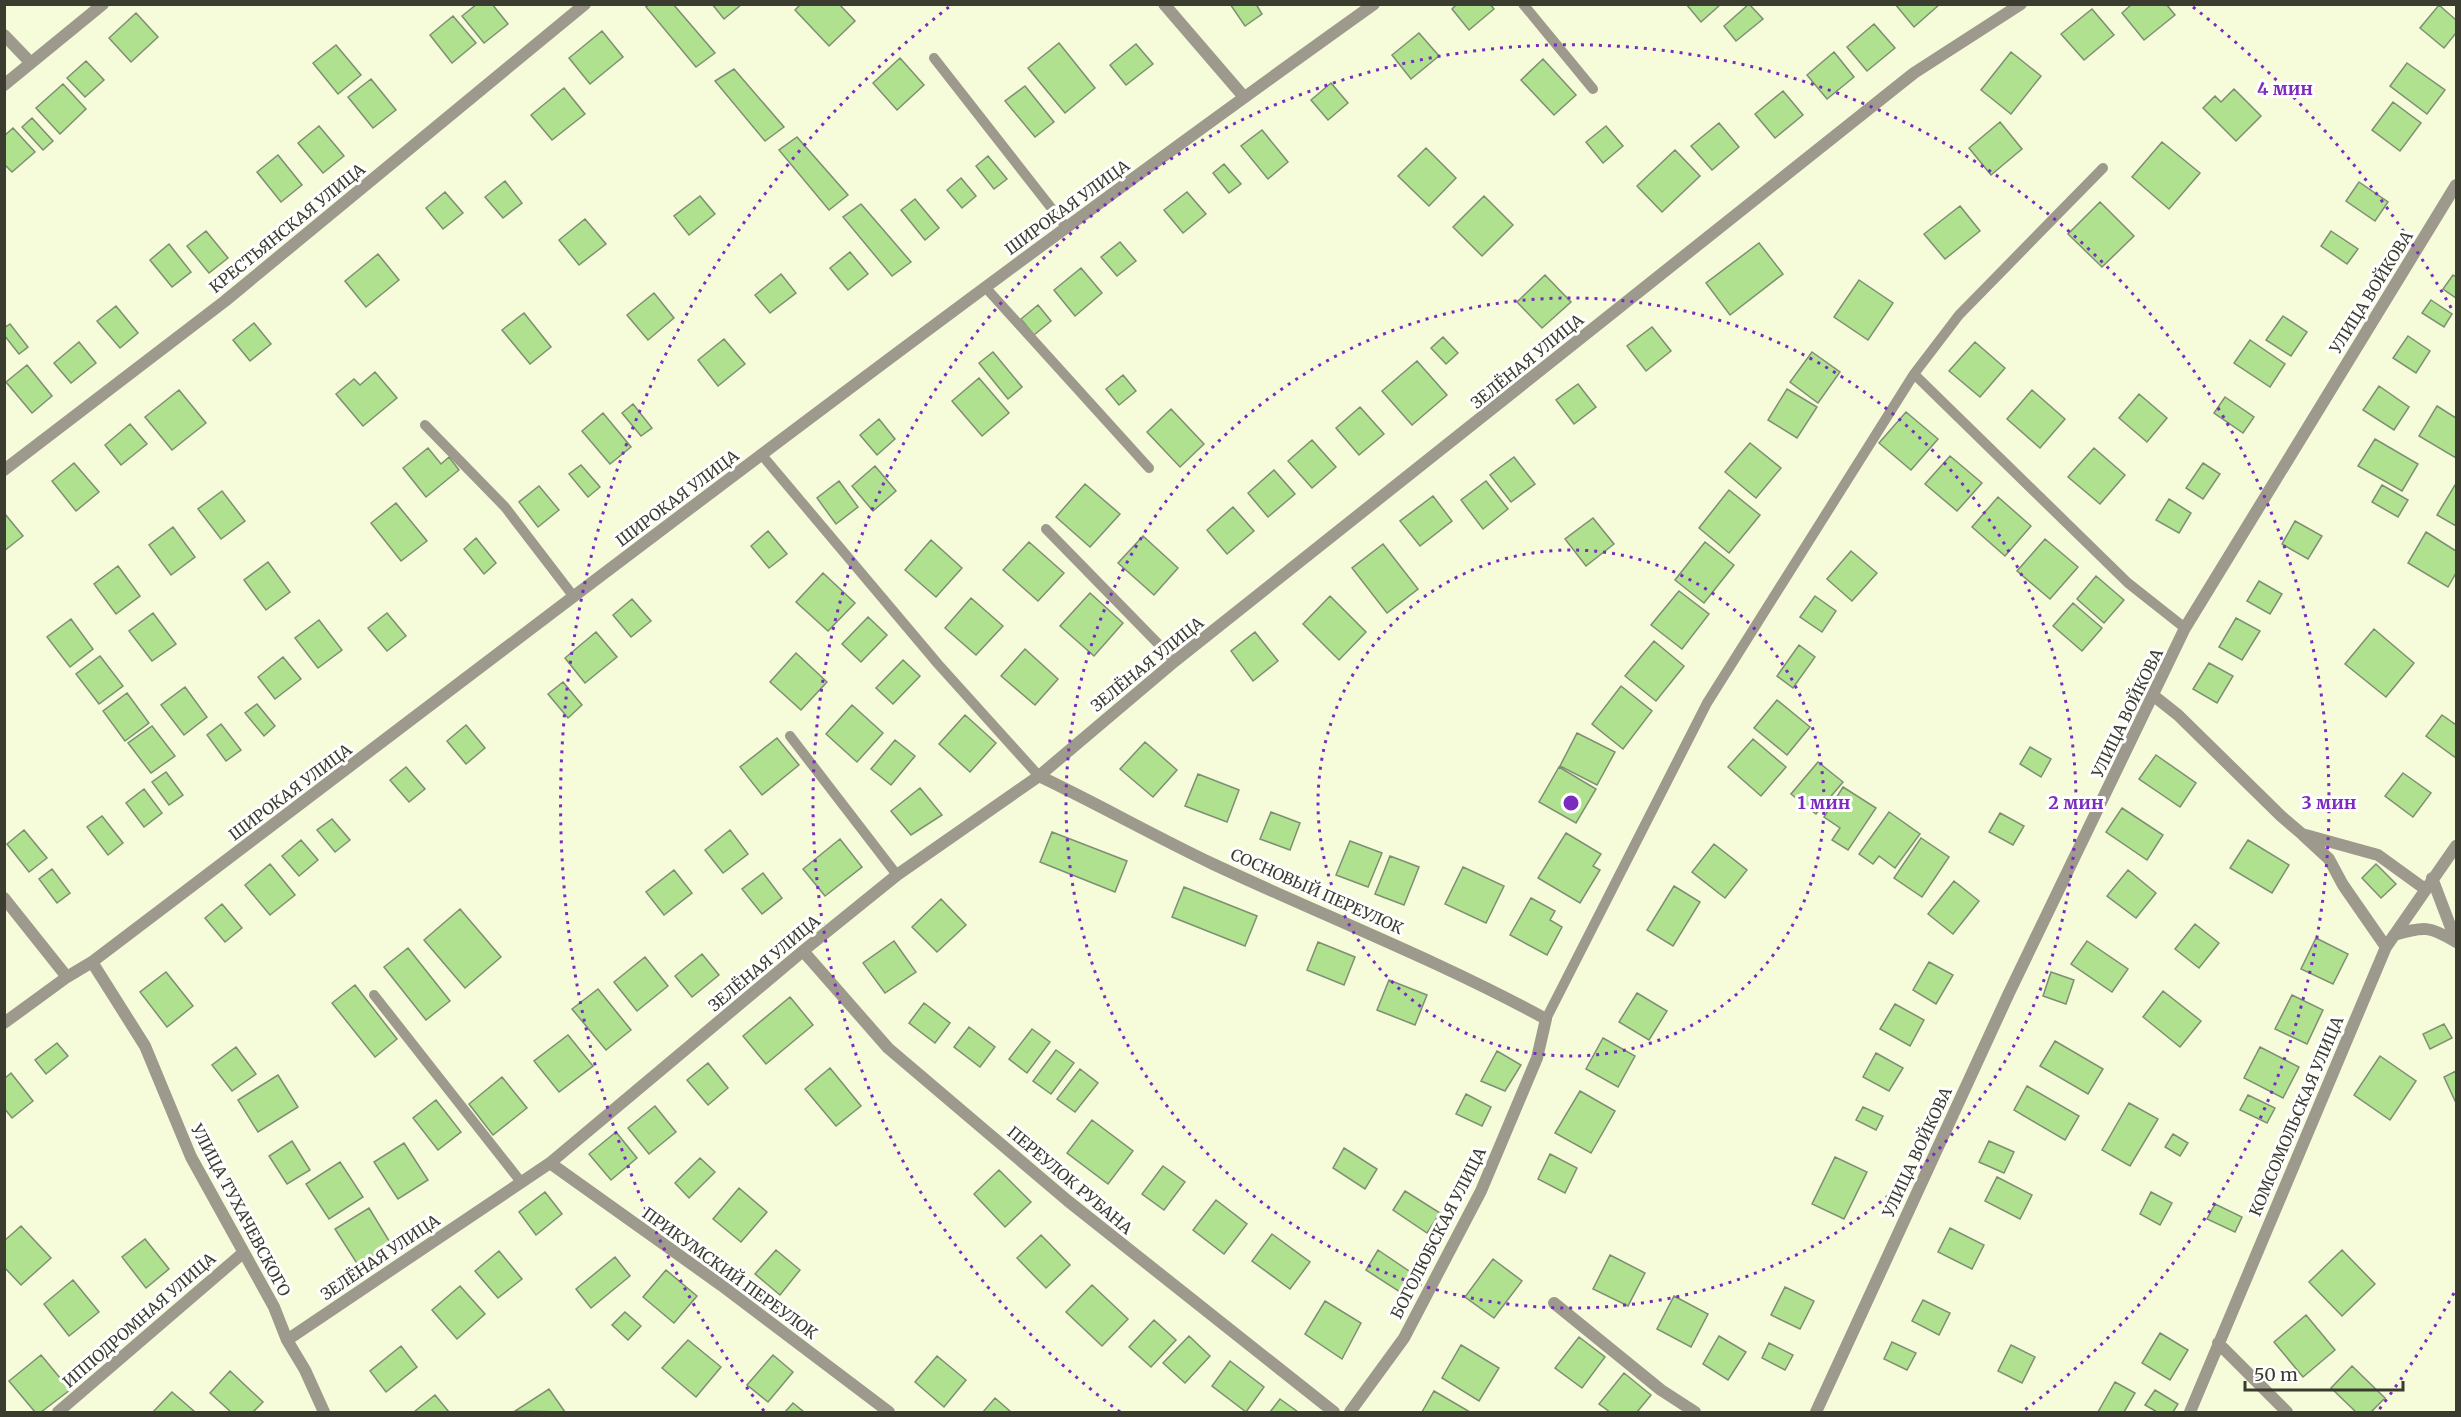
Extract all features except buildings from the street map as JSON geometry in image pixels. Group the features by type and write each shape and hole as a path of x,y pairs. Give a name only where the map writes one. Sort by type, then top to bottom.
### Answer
{"street":[{"path":"4,85 103,4"},
{"name":"КРЕСТЬЯНСКАЯ УЛИЦА","path":"4,470 225,301 585,4"},
{"path":"1164,4 1244,97"},
{"name":"ШИРОКАЯ УЛИЦА","path":"4,1023 67,977 92,962 761,454 1244,97 1374,4"},
{"name":"ЗЕЛЁНАЯ УЛИЦА","path":"287,1340 550,1162 897,875 1039,776 1175,661 1914,73 2021,4"},
{"path":"4,35 31,63"},
{"name":"УЛИЦА ВОЙКОВА","path":"1816,1413 2009,993 2185,628 2457,185"},
{"path":"2154,696 2178,715 2281,816 2329,859 2343,885 2386,947"},
{"name":"СОСНОВЫЙ ПЕРЕУЛОК","path":"1039,776 1212,863 1414,952 1483,985 1546,1019"},
{"path":"2302,834 2378,855 2425,889"},
{"name":"КОМСОМОЛЬСКАЯ УЛИЦА","path":"2190,1413 2386,947 2432,878 2457,846"},
{"path":"2432,878 2457,941"},
{"path":"4,898 67,977"},
{"path":"2394,935 2420,927 2457,941"},
{"name":"ПЕРЕУЛОК РУБАНА","path":"803,951 888,1048 1077,1209 1334,1413"},
{"name":"УЛИЦА ТУХАЧЕВСКОГО","path":"92,962 145,1046 191,1157 274,1307 287,1340 305,1370 324,1413"},
{"name":"БОГОЛЮБСКАЯ УЛИЦА","path":"1350,1413 1404,1338 1481,1191 1537,1058 1546,1019"},
{"name":"ПРИКУМСКИЙ ПЕРЕУЛОК","path":"550,1162 721,1286 889,1413"},
{"name":"ИППОДРОМНАЯ УЛИЦА","path":"58,1413 243,1252"},
{"path":"1554,1303 1660,1390 1695,1413"},
{"path":"2218,1343 2287,1413"}],"lane":[{"path":"1523,4 1593,89"},
{"path":"934,58 1067,228"},
{"path":"1546,1019 1707,703 1914,374 1959,315 2103,168"},
{"path":"986,288 1149,468"},
{"path":"1914,374 2128,583 2185,628"},
{"path":"425,425 505,507 574,597"},
{"path":"761,454 939,664 1039,776"},
{"path":"1046,529 1175,661"},
{"path":"790,736 897,875"},
{"path":"374,995 521,1182"}]}
